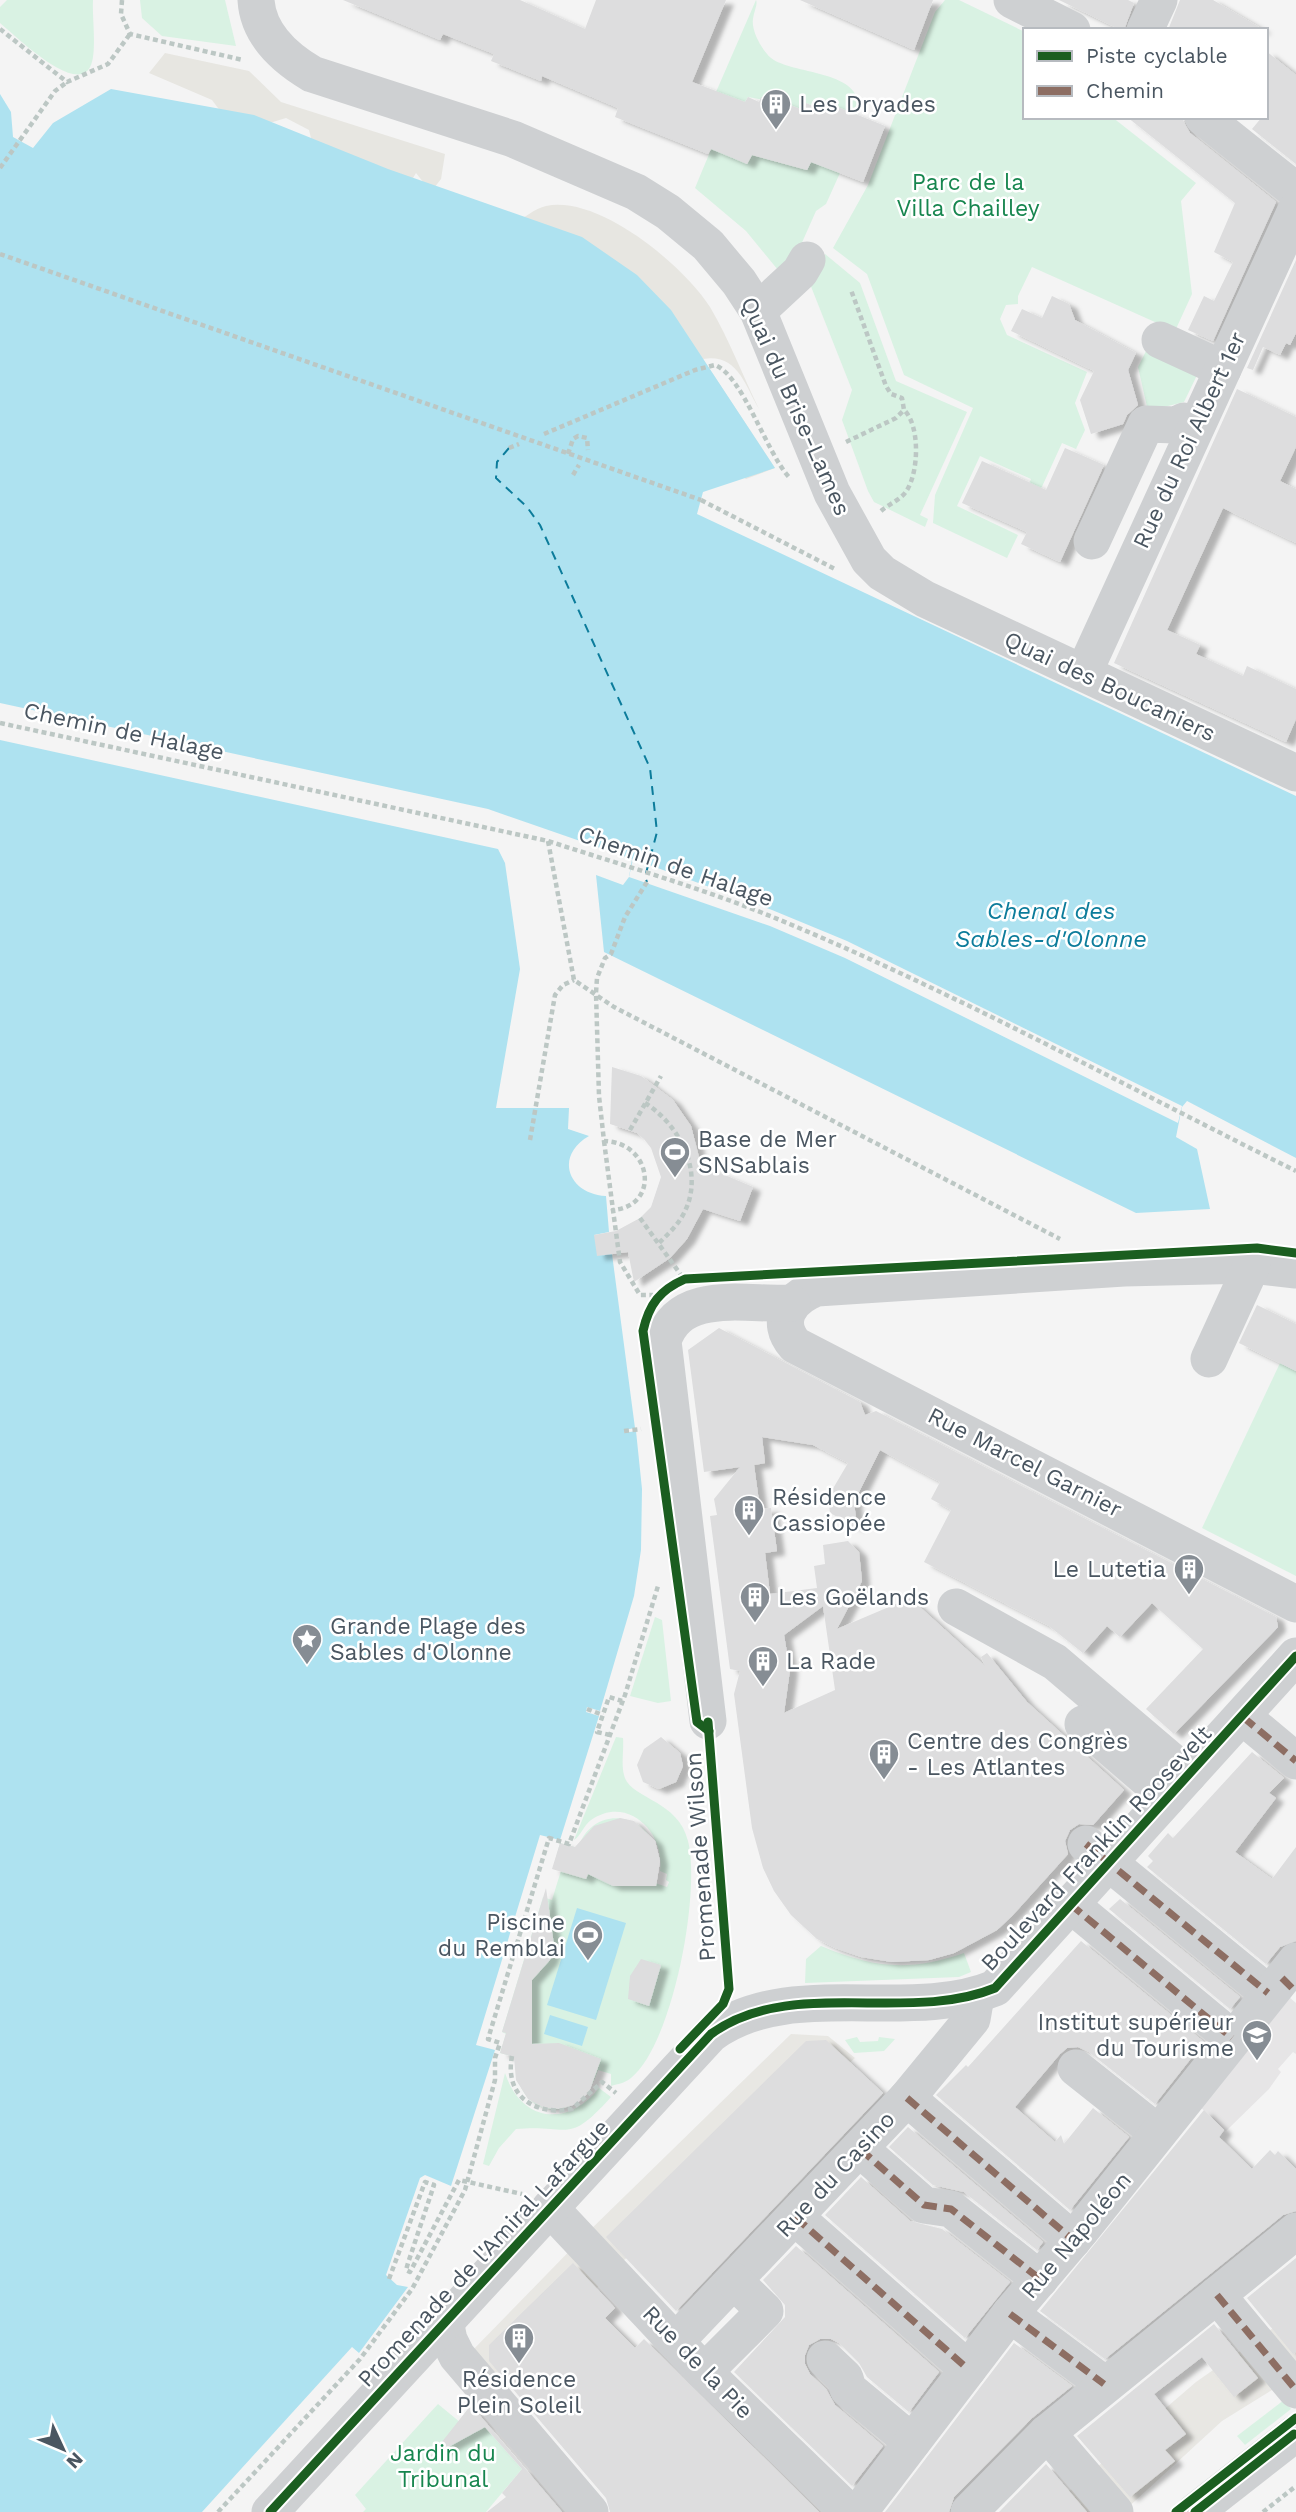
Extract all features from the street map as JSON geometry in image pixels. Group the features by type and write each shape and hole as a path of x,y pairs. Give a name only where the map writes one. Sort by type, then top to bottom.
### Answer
{"street":[{"name":"Quai du Brise-Lames","path":"256,0 265,29 281,52 297,65 332,82 513,139 636,192 668,212 708,245 739,282 758,311 832,493 863,548 882,573 925,599"},
{"path":"1012,0 1068,28"},
{"path":"1146,28 1158,0"},
{"path":"1206,119 1296,191"},
{"name":"Rue du Roi Albert 1er","path":"1084,672 1296,210"},
{"path":"758,311 800,272 807,260"},
{"path":"1160,340 1223,369"},
{"path":"1092,541 1146,424 1176,425 1184,421 1196,426"},
{"name":"Quai des Boucaniers","path":"925,599 1296,774"},
{"path":"1209,1359 1252,1265"},
{"path":"792,1303 805,1292 817,1288 853,1284 1124,1268 1252,1265 1296,1270"},
{"name":"Rue Marcel Garnier","path":"792,1303 783,1323 786,1335 795,1345 1296,1604"},
{"name":"Promenade Wilson","path":"708,1721 663,1341 667,1328 700,1305 792,1303"},
{"path":"956,1607 1055,1662 1178,1786"},
{"name":"Boulevard Franklin Roosevelt","path":"726,2023 763,2009 956,2000 995,1988 1070,1904 1097,1853 1178,1786 1296,1657"},
{"path":"1242,1717 1296,1761"},
{"path":"1083,1724 1178,1786"},
{"path":"1097,1853 1286,1981"},
{"path":"1070,1904 1232,2038"},
{"name":"Rue Napoléon","path":"859,2512 1010,2314 1073,2240 1232,2038 1286,1981"},
{"name":"Rue du Casino","path":"676,2341 907,2098 972,2019 976,1996"},
{"name":"Promenade de l'Amiral Lafargue","path":"270,2512 445,2321 538,2202 726,2023"},
{"path":"1076,2068 1158,2133"},
{"path":"907,2098 1073,2240"},
{"path":"860,2149 924,2205 951,2209 1040,2279"},
{"name":"Rue de la Pie","path":"538,2202 704,2372 849,2512"},
{"path":"795,2217 968,2369"},
{"path":"969,2512 1047,2432 1296,2231"},
{"path":"704,2372 765,2311 734,2281"},
{"path":"1217,2295 1296,2390"},
{"path":"1010,2314 1104,2384"},
{"path":"445,2321 449,2340 457,2356 590,2512"},
{"path":"825,2359 845,2378 848,2389 912,2442"},
{"path":"1047,2432 1115,2512"},
{"path":"1195,2512 1296,2433"}],"path":[{"path":"122,0 121,14 130,34"},
{"path":"0,29 67,82"},
{"path":"130,34 243,60"},
{"path":"0,168 55,91 67,82 108,64 130,34"},
{"path":"0,254 701,500 849,577"},
{"path":"851,289 886,386 891,394 902,398 904,410 910,415 914,434 913,477 901,497 881,511"},
{"path":"544,434 695,370 715,365 722,368 738,387 779,466 794,482"},
{"path":"846,442 896,418 904,410"},
{"path":"568,454 573,439 578,436 587,438 588,450"},
{"path":"509,448 519,444"},
{"path":"573,475 579,465"},
{"path":"548,841 574,980 614,1007 1071,1245"},
{"path":"647,882 625,917 611,954 605,958 597,978 596,993 599,1096 620,1262 640,1294 653,1295"},
{"path":"530,1140 555,995 563,985 574,980"},
{"path":"630,1130 661,1076"},
{"path":"645,1104 659,1112 678,1134 690,1173 686,1211 659,1243"},
{"path":"604,1140 630,1148 641,1160 645,1172 645,1183 635,1200 628,1206 612,1210"},
{"path":"640,1218 683,1277 667,1288 651,1306"},
{"path":"624,1431 641,1429"},
{"path":"218,2512 367,2349 412,2289 465,2190 495,2080 495,2059 500,2043 488,2039 549,1838 569,1844 622,1702 653,1610 659,1583"},
{"path":"610,1735 597,1732 609,1697 622,1702"},
{"path":"587,1709 603,1715"},
{"path":"512,2056 512,2080 519,2094 542,2110 572,2109 602,2082 625,2099"},
{"path":"389,2279 425,2182 434,2185 406,2270 410,2272 459,2180 538,2202"},
{"path":"1264,2512 1296,2486"}],"shaded area":[{"name":"Institut supérieur du Tourisme","path":"1289,1997 1296,2003 1296,2054 1293,2052 1278,2069 1281,2072 1269,2089 1226,2131 1197,2104"},
{"path":"791,2034 828,2036 855,2058 615,2268 499,2396 469,2354 586,2234"},
{"path":"1296,2312 1296,2375 1222,2421 1123,2512 1045,2512 1196,2382"}],"green space":[{"path":"7,0 93,0 94,43 91,65 84,73 73,74 46,61 0,23 0,7"},
{"path":"140,0 225,0 236,46 162,36 142,18"},
{"path":"756,0 754,29 768,55 782,64 841,81 852,89 858,100 857,115 830,104 828,108 820,104 818,108 806,103 803,110 772,98 770,101 748,97 745,102 716,92"},
{"name":"Parc de la Villa Chailley","path":"945,0 959,0 1023,31 1023,119 1115,119 1196,183 1181,201 1192,294 1175,331 1032,267 1018,296 1018,304 1006,305 1000,319 1007,335 1087,372 1075,403 1085,430 1076,449 1062,443 1040,491 1028,487 1031,479 980,456 957,506 1018,535 1007,558 933,523 935,495 973,408 904,375 867,274 833,248 868,185 935,12"},
{"path":"712,147 747,164 752,155 807,170 811,162 840,173 826,204 816,211 796,256 778,270 746,231 695,188"},
{"path":"825,254 860,283 896,381 967,412 920,515 928,519 925,527 874,502 868,491 842,420 852,390 810,284"},
{"path":"1149,345 1200,369 1184,402 1148,411 1138,367"},
{"path":"1280,1363 1296,1371 1296,1576 1202,1528"},
{"path":"655,1617 662,1620 671,1701 658,1703 630,1696"},
{"name":"Piscine du Remblai","path":"616,1737 623,1738 623,1771 628,1783 665,1808 683,1827 691,1864 687,1929 671,2002 646,2060 629,2080 611,2086 611,2074 598,2070 589,2089 577,2102 563,2108 549,2109 536,2104 525,2094 518,2078 515,2057 500,2053 506,2034 502,2032 543,1897 552,1900 563,1864 555,1861 560,1843 578,1848 587,1832 600,1822 614,1818 629,1820 643,1828 653,1842 657,1860 655,1883 667,1887 669,1882 666,1880 667,1874 660,1871 660,1856 650,1831 641,1821 630,1815 605,1813 591,1820 574,1840"},
{"path":"821,1946 858,1959 892,1965 926,1963 964,1953 971,1972 959,1977 805,1983 806,1959"},
{"path":"857,2037 860,2042 878,2041 879,2037 895,2039 884,2051 854,2053 845,2040"},
{"path":"505,2073 522,2102 546,2114 560,2114 573,2109 587,2101 599,2088 611,2097 585,2122 568,2130 516,2129 499,2148 489,2166 483,2164"},
{"path":"1284,2400 1291,2409 1245,2445 1237,2436"},
{"name":"Jardin du Tribunal","path":"438,2404 461,2423 485,2427 522,2469 486,2512 363,2512 366,2509 355,2495"}],"sand":[{"path":"165,53 249,71 281,102 445,154 441,179 431,192 416,173 404,193 513,224 542,207 567,205 590,211 638,237 680,272 710,307 759,409 739,373 732,366 715,358 703,359 775,468 746,479 317,162 309,130 286,118 247,130 227,120 212,100 149,73"}],"water":[{"name":"Chenal des Sables-d'Olonne","path":"111,89 254,115 388,169 582,237 637,275 671,310 775,468 703,492 697,514 1296,796 1296,1158 1187,1101 1182,1107 1176,1137 1197,1149 1210,1209 1136,1213 604,952 596,875 623,885 629,877 632,859 488,809 0,703 0,94 11,112 13,137 33,148 53,123"},
{"name":"Grande Plage des Sables d'Olonne","path":"0,740 498,849 505,863 520,969 496,1108 569,1108 568,1129 589,1136 578,1144 572,1154 570,1173 582,1189 606,1196 609,1232 594,1235 612,1254 635,1428 624,1430 624,1433 636,1431 642,1489 641,1550 634,1596 600,1711 587,1707 586,1712 599,1716 560,1840 540,1835 476,2045 495,2050 451,2186 425,2175 420,2178 386,2275 397,2285 408,2287 359,2353 352,2347 202,2512 0,2512"},
{"path":"577,1908 626,1923 596,2020 547,2005"},
{"path":"550,2015 588,2027 582,2046 544,2034"}],"pier":[{"path":"633,859 772,910 847,941 1182,1106 1178,1123 845,958 770,926 629,877"}],"building":[{"path":"343,0 520,0 585,29 596,0 726,0 692,82 745,102 748,97 759,102 761,97 770,101 772,98 803,110 806,103 818,108 819,104 828,108 830,104 885,126 863,182 811,162 807,170 752,155 747,164 711,149 708,154 615,117 618,108 542,76 541,81 491,61 494,54 443,34 440,40"},
{"path":"800,0 933,0 914,50"},
{"path":"1059,0 1128,0 1134,3 1125,28 1117,28"},
{"path":"1180,0 1213,0 1261,28 1169,28"},
{"path":"1268,53 1296,75 1296,164 1252,129 1260,119 1268,119"},
{"path":"1130,119 1182,119 1190,133 1276,202 1213,341 1188,330 1204,296 1214,301 1233,262 1214,252 1235,203"},
{"path":"1296,260 1296,333 1290,345 1286,343 1280,355 1263,347 1253,370 1247,368"},
{"path":"1052,296 1069,304 1075,320 1136,353 1128,370 1138,405 1127,415 1123,424 1091,434 1080,400 1094,371 1011,331 1022,309 1042,318"},
{"path":"1237,389 1296,417 1296,447 1280,481 1296,489 1296,543 1223,508 1167,630 1200,645 1196,654 1243,676 1247,666 1296,689 1296,719 1286,742 1114,663"},
{"path":"1065,448 1104,465 1060,562 1021,544 1027,532 962,503 982,461 1046,490"},
{"path":"612,1067 641,1076 673,1100 691,1126 701,1165 753,1187 740,1221 703,1209 687,1239 670,1258 634,1282 628,1252 597,1256 594,1235 616,1231 640,1218 651,1207 661,1177 651,1148 644,1139 637,1133 610,1124"},
{"path":"1257,1305 1296,1324 1296,1371 1239,1343"},
{"path":"719,1328 860,1402 865,1415 876,1411 1276,1617 1278,1627 1174,1734 1146,1709 1203,1649 1152,1603 1120,1637 1107,1626 1083,1653 1049,1626 924,1562 951,1510 931,1499 940,1482 880,1450 854,1502 857,1527 830,1513 828,1497 848,1463 813,1445 762,1437 765,1463 754,1465 760,1509 771,1508 777,1551 765,1553 770,1594 817,1588 814,1566 825,1564 823,1545 848,1541 859,1552 862,1581 837,1629 910,1598 985,1666 981,1657 987,1653 1027,1702 1124,1790 1093,1825 1079,1824 1070,1830 1065,1841 1068,1854 1012,1916 997,1930 954,1953 929,1960 892,1962 861,1957 835,1948 817,1939 791,1915 774,1891 763,1868 752,1828 734,1694 740,1671 730,1669 710,1516 717,1515 714,1499 740,1467 704,1472 688,1350","holes":["823,1606 835,1690 784,1713 790,1670 784,1635"]},
{"path":"661,1737 680,1753 683,1766 676,1782 659,1789 643,1782 637,1765 644,1749"},
{"path":"1252,1752 1284,1778 1269,1793 1276,1798 1235,1852 1272,1879 1296,1847 1296,1941 1280,1947 1266,1964 1147,1867 1153,1861 1148,1856 1168,1833 1173,1838"},
{"path":"620,1818 634,1821 655,1841 660,1861 656,1886 613,1886 588,1874 586,1879 552,1869 560,1843 575,1847 594,1826"},
{"path":"546,1888 554,1945 550,1960 532,1980 532,2044 559,2043 601,2059 589,2092 576,2104 560,2109 544,2108 528,2099 516,2080 514,2057 500,2053 506,2033 502,2032"},
{"path":"1120,1899 1240,1997 1230,2009 1109,1909"},
{"path":"1081,1941 1204,2042 1155,2104 1089,2052 1078,2047 1067,2048 1060,2054 1015,2107 1055,2142 1061,2135 1064,2144 1093,2108 1129,2137 1070,2210 936,2095 966,2065 968,2067"},
{"path":"641,1959 661,1965 649,2006 628,1999 630,1976"},
{"path":"826,2040 883,2093 676,2311 606,2237 806,2041"},
{"path":"1204,2110 1224,2130 1219,2137 1252,2169 1270,2150 1275,2155 1278,2151 1296,2169 1296,2211 1283,2215 1105,2359 1040,2311"},
{"path":"908,2127 1043,2242 1037,2250 964,2192 933,2185 889,2147"},
{"path":"861,2177 910,2221 942,2229 1010,2282 965,2338 825,2215"},
{"path":"796,2246 939,2372 909,2412 867,2377 859,2363 839,2343 831,2339 820,2339 809,2345 805,2364 810,2374 826,2389 835,2405 883,2446 852,2486 734,2372 785,2317 785,2305 763,2280"},
{"path":"1296,2258 1296,2352 1293,2354 1247,2298"},
{"path":"573,2263 615,2308 605,2318 635,2348 644,2339 819,2512 610,2512 606,2498 489,2361 489,2345"},
{"path":"1214,2324 1258,2378 1234,2397 1202,2357 1154,2394 1186,2434 1165,2450 1175,2461 1130,2497 1077,2436"},
{"path":"1014,2343 1072,2386 1032,2418 954,2497 949,2512 885,2512"},
{"path":"471,2405 562,2512 487,2512 506,2497 502,2493 522,2469 485,2427 430,2457"},
{"path":"1046,2464 1087,2512 999,2512"}],"ferry route":[{"path":"509,448 497,462 496,478 527,507 540,525 650,768 657,832 645,877 647,882"}],"marked path":[{"path":"1243,1717 1296,1761"},
{"path":"1086,1844 1268,1993"},
{"path":"1070,1904 1232,2038"},
{"path":"1282,1978 1296,1992"},
{"path":"907,2098 1073,2240"},
{"path":"860,2149 924,2205 951,2209 1040,2279"},
{"path":"795,2217 968,2369"},
{"path":"1217,2295 1296,2390"},
{"path":"1010,2314 1104,2384"}],"cycle path":[{"path":"709,1731 697,1722 643,1331 652,1306 662,1293 685,1279 1257,1248 1296,1253"},
{"path":"270,2512 711,2034 742,2017 776,2007 813,2003 925,2002 961,1998 995,1988 1296,1656"},
{"path":"680,2049 723,2004 729,1989 708,1722"},
{"path":"1176,2512 1296,2418"},
{"path":"1195,2512 1294,2434"}],"place":[{"name":"Les Dryades","path":"776,131"},
{"name":"Base de Mer SNSablais","path":"675,1179"},
{"name":"Résidence Cassiopée","path":"749,1537"},
{"name":"Le Lutetia","path":"1189,1596"},
{"name":"Les Goëlands","path":"755,1624"},
{"name":"Grande Plage des Sables d'Olonne","path":"307,1666"},
{"name":"La Rade","path":"763,1688"},
{"name":"Centre des Congrès - Les Atlantes","path":"884,1781"},
{"name":"Piscine du Remblai","path":"588,1962"},
{"name":"Institut supérieur du Tourisme","path":"1257,2062"},
{"name":"Résidence Plein Soleil","path":"519,2365"}]}
